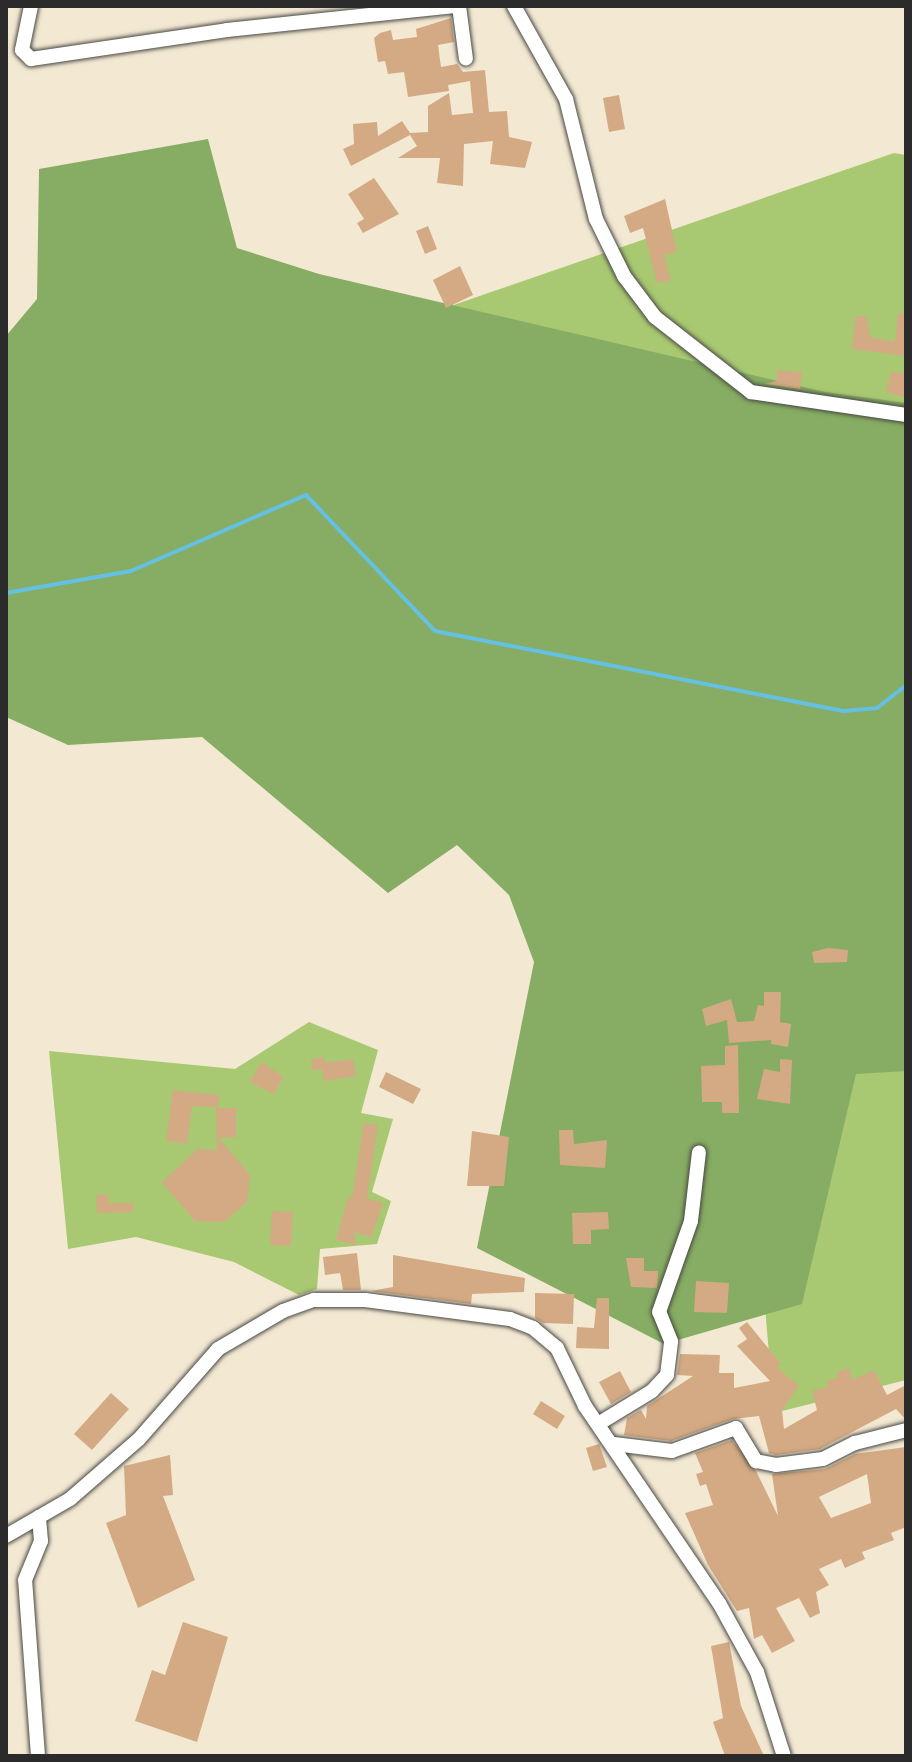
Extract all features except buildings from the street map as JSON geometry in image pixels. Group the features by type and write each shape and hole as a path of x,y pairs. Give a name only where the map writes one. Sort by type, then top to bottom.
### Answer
{"street":[{"path":"31,6 22,50 31,59 183,35 457,6 466,59"},
{"path":"514,6 566,99 596,219 624,276 655,317 751,392 906,415"},
{"path":"598,1424 652,1391 667,1375 671,1341 659,1312 691,1221 699,1152"},
{"path":"13,1533 70,1499 139,1439 218,1349 271,1317 314,1300 441,1307 497,1315 533,1328 563,1356 598,1424 722,1608 757,1672 784,1756"},
{"path":"614,1444 677,1451 736,1428 756,1461 776,1465 823,1459 855,1443 906,1430"},
{"path":"38,1756 25,1580 41,1541 39,1517"}],"green space":[{"path":"208,139 237,248 319,274 825,392 906,403 906,1071 856,1074 802,1304 664,1344 477,1248 534,962 509,895 457,845 388,893 202,737 68,745 6,717 6,336 37,299 39,169"},
{"path":"894,153 906,155 906,458 445,308"},
{"path":"739,1001 906,1001 906,1380 774,1413"},
{"path":"309,1022 378,1050 361,1113 393,1119 372,1192 391,1201 377,1244 320,1249 317,1289 299,1295 234,1262 136,1237 68,1249 49,1051 235,1069"}],"waterway":[{"path":"6,593 131,571 306,495 435,631 844,711 877,708 906,685"}]}
